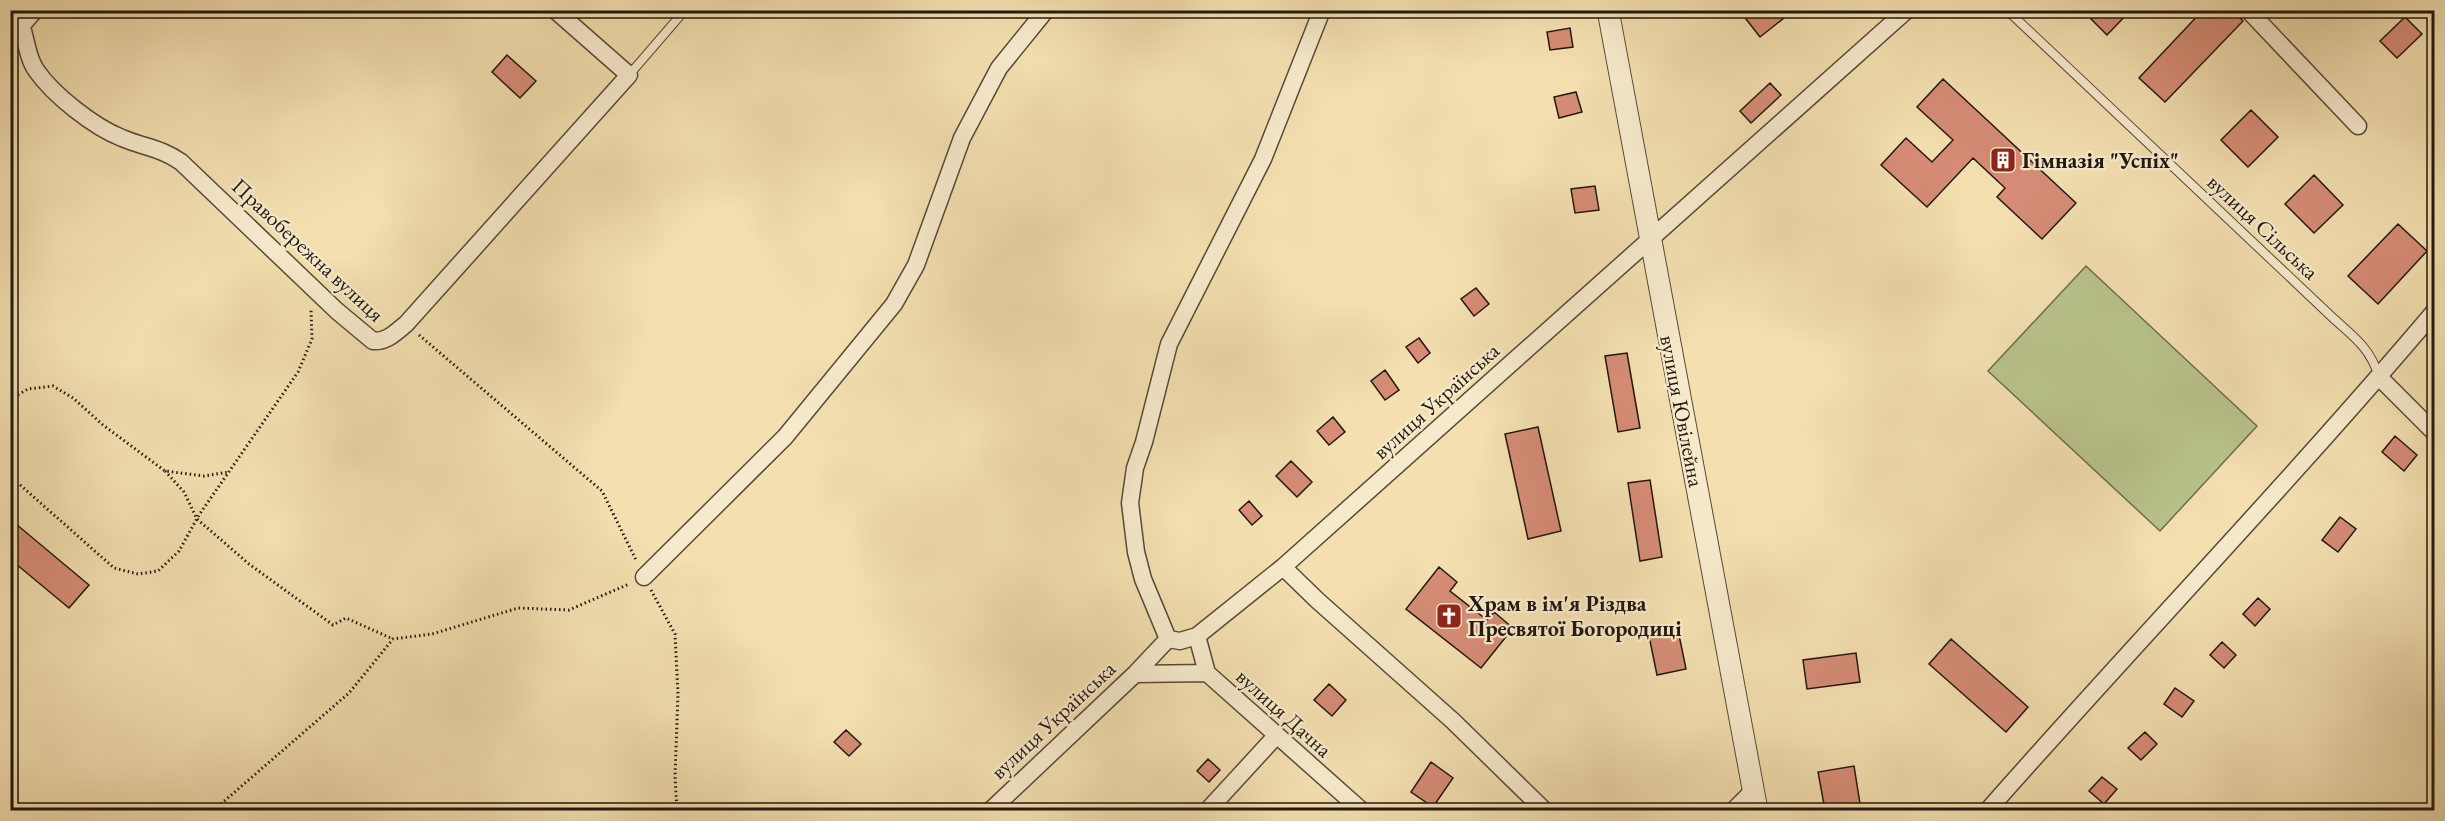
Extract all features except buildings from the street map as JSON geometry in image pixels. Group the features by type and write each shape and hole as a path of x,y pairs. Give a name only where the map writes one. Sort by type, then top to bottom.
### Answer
{"street":[{"path":"16,33 35,10"},
{"path":"555,10 628,75"},
{"path":"644,577 785,437 894,304 916,266 962,138 999,68 1046,10"},
{"path":"1197,636 1180,642 1168,639 1143,579 1136,552 1130,503 1135,468 1144,442 1169,344 1263,159 1322,10"},
{"name":"вулиця Ювілейна","path":"1608,10 1755,801"},
{"name":"вулиця Українська","path":"1197,636 1283,567 1907,10"},
{"path":"2248,10 2358,126"},
{"name":"Правобережна вулиця","path":"16,33 34,69 60,96 99,126 114,134 160,150 181,162 308,284 373,341 392,336 406,324 628,75"},
{"path":"1988,810 2124,656 2379,377 2434,312"},
{"path":"2379,377 2434,432"},
{"path":"1283,567 1453,721 1544,810"},
{"name":"вулиця Дачна","path":"1197,636 1207,673 1362,810"},
{"name":"вулиця Українська","path":"991,810 1135,674 1168,639"},
{"path":"1135,674 1207,673"},
{"path":"1208,810 1276,736"},
{"path":"1734,810 1755,801"}],"lane":[{"path":"628,75 686,10"},
{"name":"вулиця Сільська","path":"2007,10 2332,318 2363,343 2373,357 2379,377"}],"path":[{"path":"10,476 114,568 138,574 158,571 179,550 197,519 298,372 312,339 308,284"},
{"path":"406,324 603,491 644,577 675,634 678,694 675,776 677,810"},
{"path":"10,399 28,388 53,386 73,398 103,425 165,471 184,492 197,519 249,564 333,625 346,618 393,639 432,634 518,608 569,610 644,577"},
{"path":"165,471 204,476 229,472"},
{"path":"214,810 350,693 393,639"}],"green space":[{"path":"2086,266 2257,426 2160,531 1988,371"}],"place":[{"name":"Гімназія \"Успіх\"","path":"2003,160"},
{"name":"Храм в ім'я Різдва Пресвятої Богородиці","path":"1449,616"}]}
